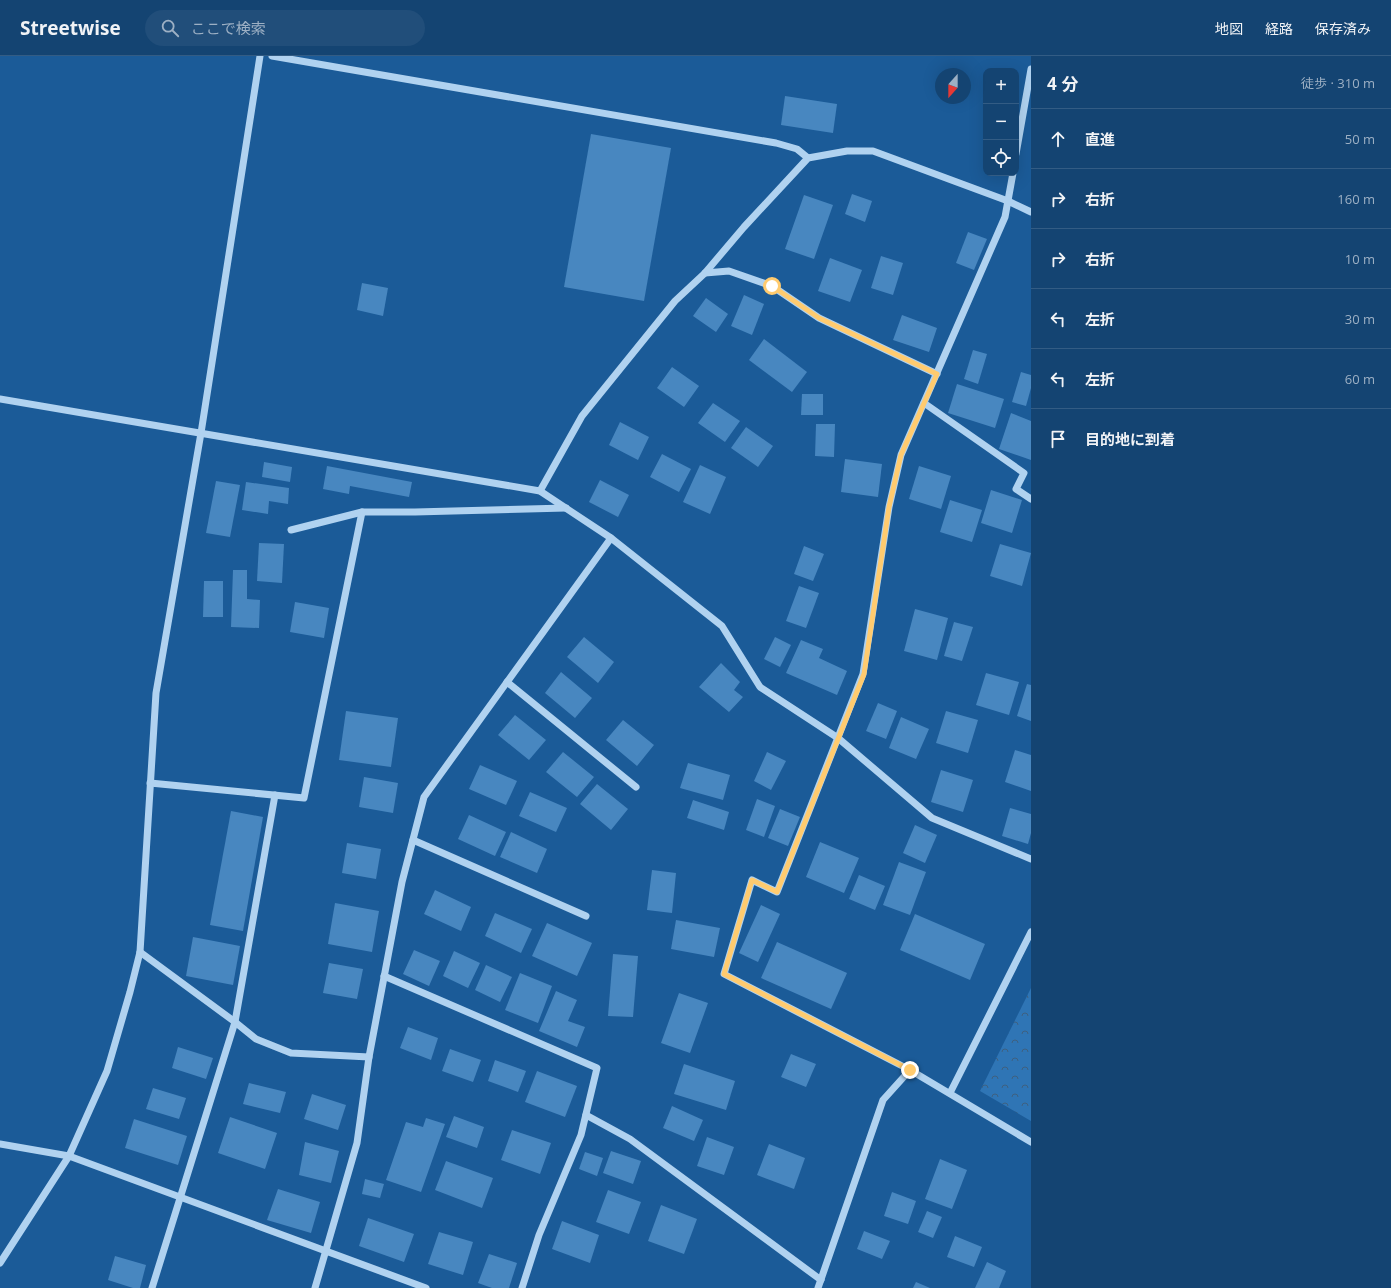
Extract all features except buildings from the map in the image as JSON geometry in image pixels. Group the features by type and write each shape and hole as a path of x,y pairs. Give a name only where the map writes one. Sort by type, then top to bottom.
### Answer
{"street":[{"path":"0,1263 69,1156 107,1070 140,952 156,693 201,433 260,56"},
{"path":"272,56 776,143 797,149 808,158"},
{"path":"1018,140 1031,69"},
{"path":"540,491 582,416 675,301 705,273 744,227 808,158 847,151 873,152 1008,201 1031,212"},
{"path":"1012,176 1005,217 901,455 889,507 864,674 777,892 752,880 724,974 910,1070 1031,1142"},
{"path":"705,273 730,271 772,286 819,318 937,374"},
{"path":"0,399 540,491 611,538 722,626 760,687 838,738 932,818 1031,859"},
{"path":"924,403 1024,474 1016,489 1031,499"},
{"path":"291,530 362,512 566,508"},
{"path":"150,783 304,798 362,512"},
{"path":"315,1288 357,1143 369,1058 402,882 424,797 611,538"},
{"path":"507,682 636,787"},
{"path":"152,1288 235,1022 276,795"},
{"path":"413,840 586,916"},
{"path":"950,1093 1031,932"},
{"path":"140,952 256,1039 291,1054 369,1058"},
{"path":"384,976 597,1068 580,1135 539,1235 522,1288"},
{"path":"818,1288 883,1100 910,1070"},
{"path":"586,1115 630,1139 821,1280"},
{"path":"0,1144 69,1156 426,1288"}],"green space":[{"path":"1031,988 1031,1121 980,1091"}],"route":[{"path":"772,286 819,318 937,374 901,455 889,507 864,674 777,892 752,880 724,974 910,1070"}]}
